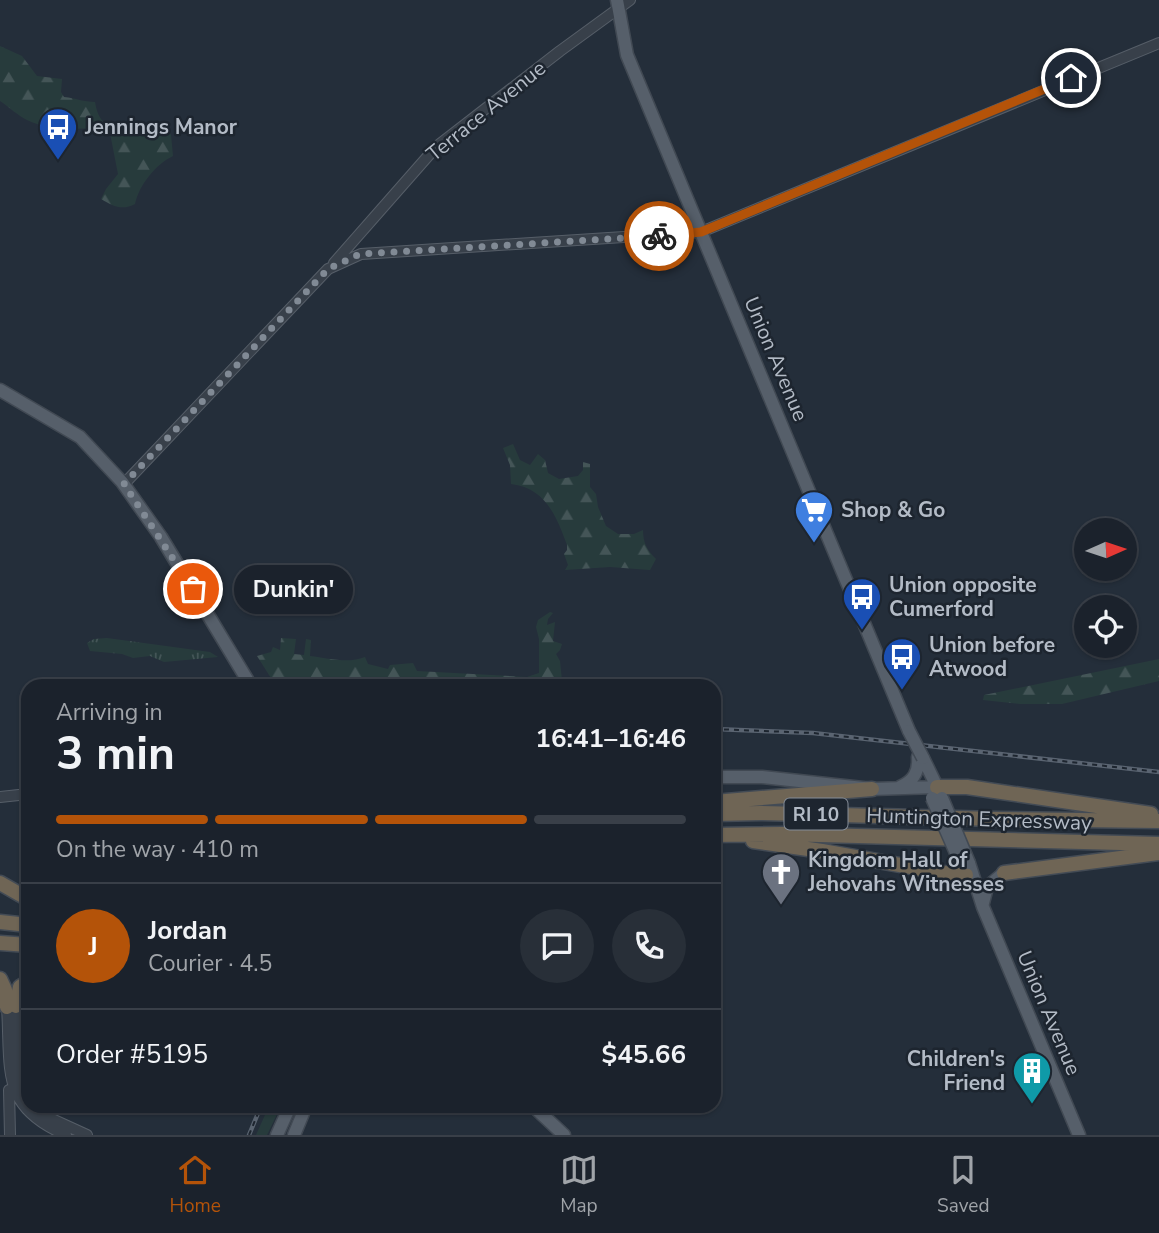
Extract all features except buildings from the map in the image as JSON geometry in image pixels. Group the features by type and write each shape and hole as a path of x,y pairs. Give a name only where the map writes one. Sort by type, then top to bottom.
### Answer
{"highway":[{"path":"935,792 967,787 1159,818"},
{"path":"721,801 872,789"},
{"name":"Huntington Expressway","path":"721,814 996,819 1159,818"},
{"name":"Huntington Expressway","path":"721,837 782,834 1159,844"},
{"path":"1067,842 1102,837 1159,835"},
{"path":"721,838 797,847 950,874 967,868"},
{"path":"1004,873 1159,853"},
{"path":"0,883 21,895"},
{"path":"0,922 21,924"},
{"path":"0,943 21,944"},
{"path":"0,979 13,1007"},
{"path":"13,1007 21,986"}],"main road":[{"name":"Union Avenue","path":"617,5 627,55 1079,1135"},
{"path":"0,390 80,437 124,484 161,537 247,679"},
{"path":"896,788 914,778 920,758"},
{"path":"721,777 762,777 872,789 896,788 935,792"},
{"path":"967,868 1004,873"},
{"path":"983,906 986,887 1004,873"},
{"path":"277,1135 287,1113"},
{"path":"295,1135 303,1113"},
{"path":"540,1113 564,1135"}],"street":[{"name":"Terrace Avenue","path":"124,484 328,269 436,147 617,5 631,0"},
{"path":"328,269 360,254 701,232 1159,43"},
{"path":"0,797 21,795"},
{"path":"13,1007 14,1094 21,1107"},
{"path":"13,1069 21,1086"},
{"path":"10,1135 13,1069"},
{"path":"28,1113 38,1122 66,1135"},
{"path":"40,1113 88,1135"}],"green space":[{"path":"0,46 22,56 37,76 62,79 61,92 64,97 95,102 102,120 112,128 117,130 135,120 147,129 166,128 171,135 173,156 160,164 149,176 135,204 118,207 101,199 118,174 109,128 67,128 37,124 20,116 0,101"},
{"path":"513,444 520,460 530,465 538,454 545,460 548,473 559,479 578,476 583,470 583,462 590,464 590,487 596,494 606,526 618,534 634,534 643,530 646,546 656,559 650,570 610,567 565,570 568,565 564,554 567,545 548,505 533,491 511,484 510,465 503,448"},
{"path":"550,612 553,613 547,625 555,622 553,641 562,644 556,654 560,661 562,679 272,679 257,656 271,652 273,647 280,650 281,638 296,639 294,654 304,655 306,639 311,640 310,656 345,660 365,657 368,664 388,669 390,665 413,663 417,671 527,677 539,673 539,639 536,627 538,620"},
{"path":"107,638 210,652 218,657 164,662 150,656 133,658 122,654 90,651 87,643 94,639"},
{"path":"1159,659 1159,681 1062,704 1020,704 983,700 984,695"},
{"path":"266,1113 278,1113 267,1135 256,1135"}],"railway":[{"path":"721,729 813,733 1159,772"},
{"path":"249,1135 258,1113"}],"way so far":[{"path":"193,589 124,484 328,269 360,254 659,236"}],"place":[{"name":"Jennings Manor","path":"58,161"},
{"name":"Shop & Go","path":"814,544"},
{"name":"Dunkin'","path":"193,589"},
{"name":"Union opposite Cumerford","path":"862,631"},
{"name":"Union before Atwood","path":"902,691"},
{"name":"Kingdom Hall of Jehovahs Witnesses","path":"781,906"},
{"name":"Children's Friend","path":"1032,1105"}],"route":[{"path":"659,236 701,232 1071,78"}]}
